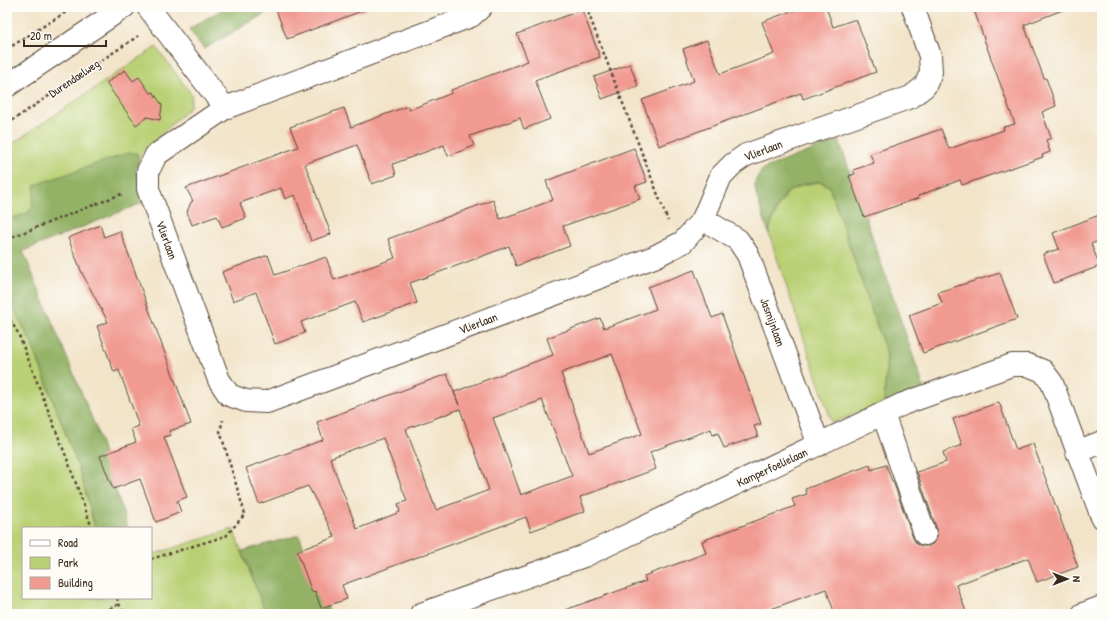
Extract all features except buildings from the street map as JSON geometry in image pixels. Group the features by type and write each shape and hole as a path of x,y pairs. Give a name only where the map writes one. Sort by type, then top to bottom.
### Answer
{"street":[{"path":"7,86 124,7"},
{"name":"Vlierlaan","path":"481,7 471,16 225,108 156,155 148,171 148,190 219,380 229,395 246,401 267,402 654,257 683,242 703,219 721,176 733,164 746,155 911,97 924,86 931,72 930,56 913,7"},
{"path":"153,14 225,108"},
{"name":"Jasmijnlaan","path":"703,219 738,240 748,255 819,445"},
{"name":"Kamperfoelielaan","path":"421,614 584,556 903,404 1012,365 1028,365 1043,370 1052,383 1102,517"},
{"path":"883,414 925,534"},
{"path":"1077,452 1102,442"},
{"path":"1083,614 1102,607"}],"path":[{"path":"7,49 72,7"},
{"path":"586,7 677,245"},
{"name":"Durendaelweg","path":"7,124 153,14"},
{"path":"7,239 148,184"},
{"path":"7,315 18,333 92,527"},
{"path":"152,560 226,536 245,514 220,431 229,395"},
{"path":"117,599 122,614"},
{"path":"98,614 119,604"}],"green space":[{"path":"226,7 276,7 204,49 189,29"},
{"path":"156,47 192,95 190,107 141,153 139,158 136,153 32,209 26,214 7,220 7,147"},
{"path":"839,140 924,388 884,403 887,355 829,186 821,182 813,182 799,186 788,192 776,211 769,234 755,189 757,177 765,168"},
{"path":"128,153 136,153 139,158 136,172 147,201 23,251 96,428 128,527 95,527 80,472 32,344 7,295 7,220 26,214 32,209 35,185"},
{"path":"820,182 829,186 887,355 884,403 832,423 769,234 771,223 788,192 802,185"},
{"path":"7,295 32,344 80,472 95,527 22,527 22,599 152,599 152,555 233,529 266,614 13,614 7,605"},
{"path":"299,535 330,614 266,614 242,551"}]}
